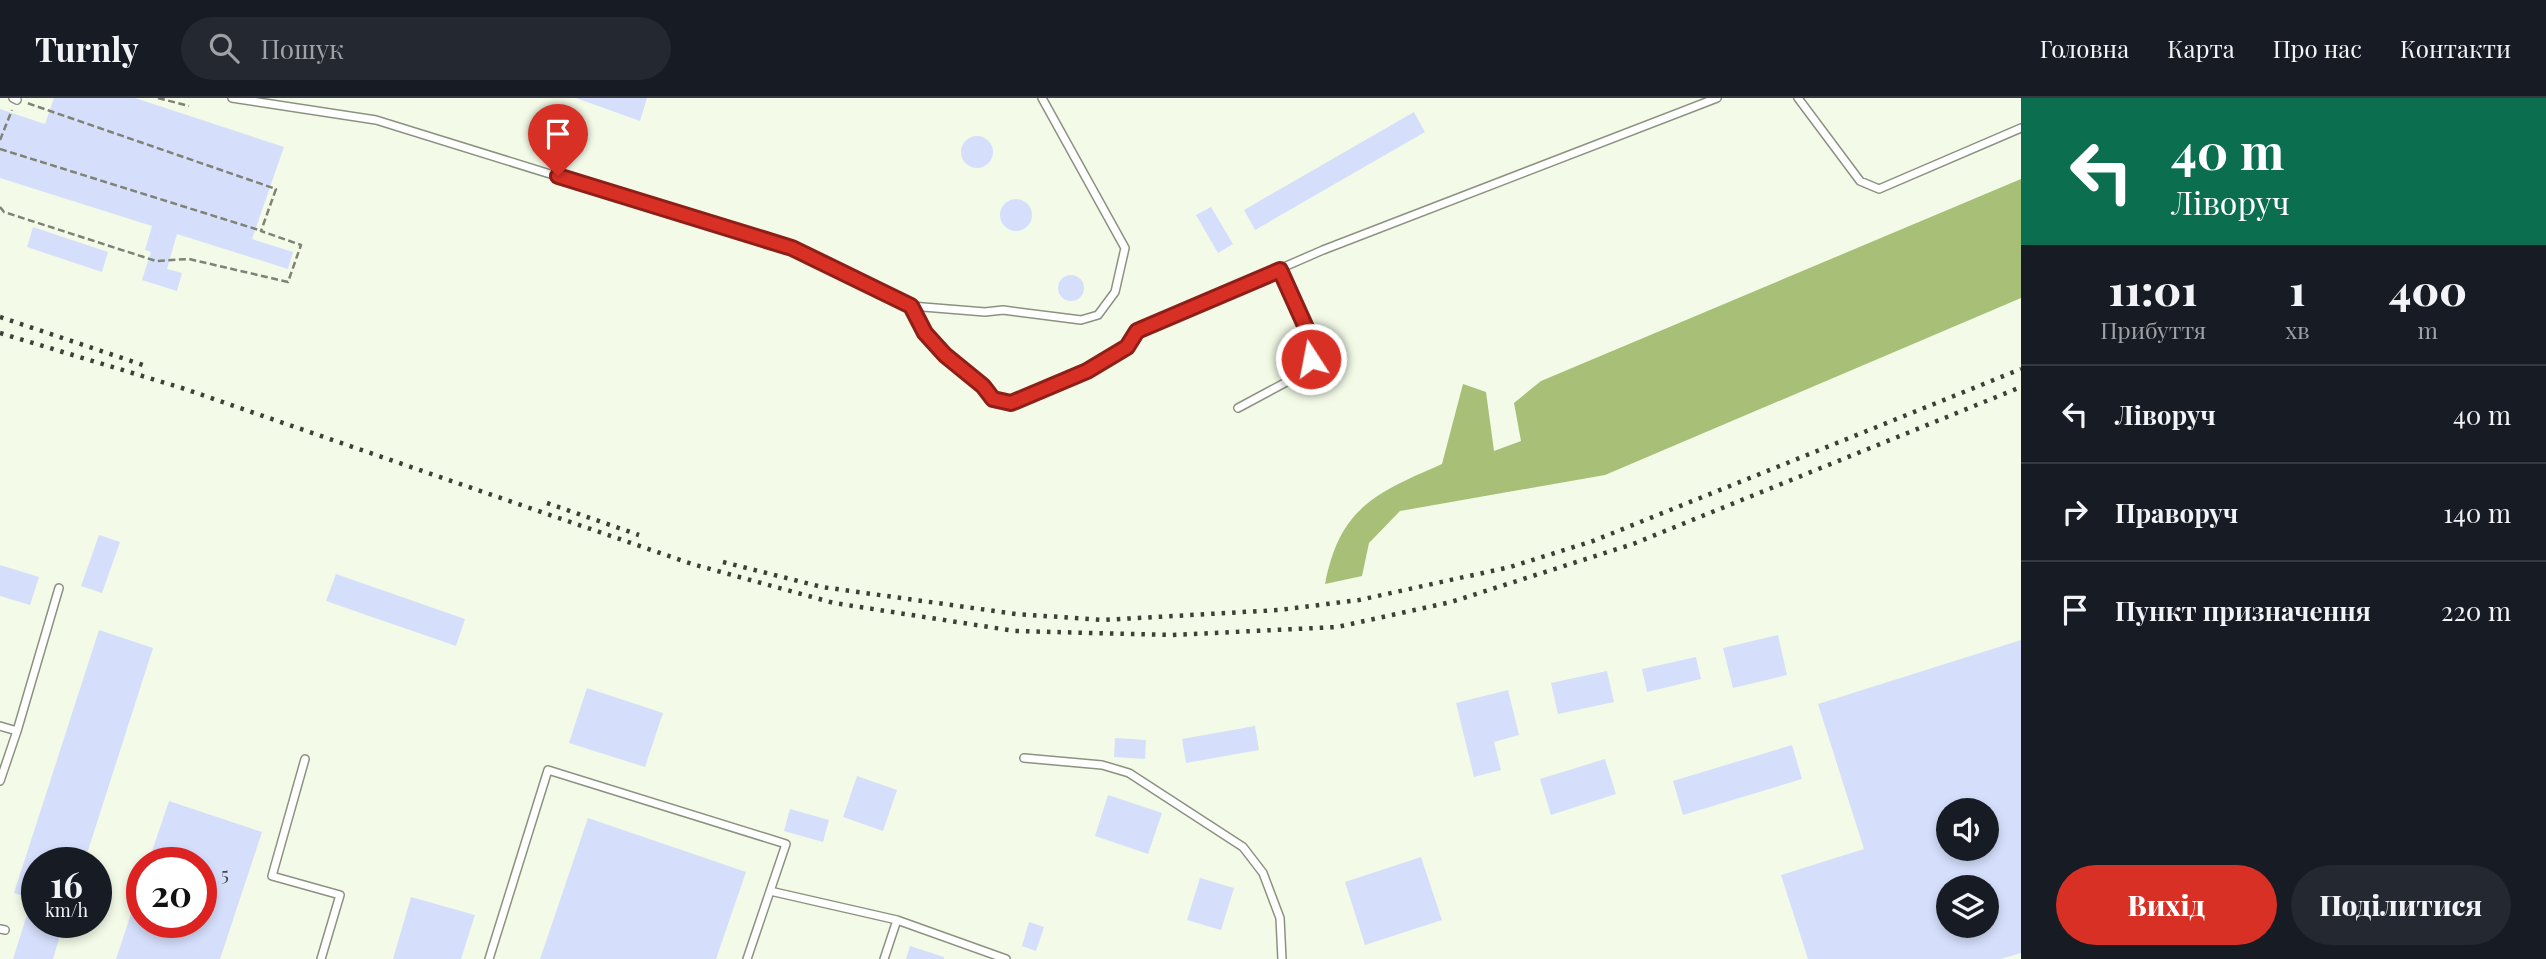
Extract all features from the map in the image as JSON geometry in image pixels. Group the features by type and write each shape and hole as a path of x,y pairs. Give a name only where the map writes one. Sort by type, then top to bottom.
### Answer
{"lane":[{"path":"232,98 376,120 792,248 911,306 985,312 1003,310 1081,320 1098,315 1115,292 1125,248 1042,98"},
{"path":"911,306 925,333 945,355 983,386 993,399 1011,403 1087,371 1127,347 1137,331 1336,245 1717,98"},
{"path":"1798,98 1860,181 1879,189 2021,128"},
{"path":"1238,408 1307,371 1311,359 1312,341 1280,270"},
{"path":"0,781 59,588"},
{"path":"0,726 17,731"},
{"path":"1024,758 1102,765 1129,772 1243,848 1263,873 1280,918 1283,959"},
{"path":"306,759 272,876 340,895 321,959"},
{"path":"489,959 548,770 786,844 747,959"},
{"path":"770,891 897,920 1006,959"},
{"path":"884,959 897,920"}],"path":[{"path":"158,98 189,106"},
{"path":"0,140 15,99 276,189 262,231"},
{"path":"0,149 301,245 288,282 189,260 156,261 4,212 0,207"}],"green space":[{"path":"2021,179 2021,298 1605,475 1400,511 1369,543 1362,576 1325,584 1340,537 1364,506 1398,484 1442,464 1463,384 1486,392 1494,451 1521,441 1514,403 1541,381"}],"building":[{"path":"54,98 135,98 284,147 252,239 293,252 288,269 177,234 167,269 182,273 177,291 142,280 151,252 145,250 152,226 0,178 0,109 45,124"},
{"path":"576,98 647,98 640,121"},
{"path":"1414,112 1425,132 1255,230 1244,210"},
{"path":"977,136 988,141 993,152 988,163 977,168 966,163 961,152 966,141"},
{"path":"1016,199 1027,204 1032,215 1027,226 1016,231 1005,226 1000,215 1005,204"},
{"path":"1211,207 1233,244 1218,253 1196,215"},
{"path":"33,227 108,252 102,272 27,247"},
{"path":"1071,275 1080,279 1084,288 1080,297 1071,301 1062,297 1058,288 1062,279"},
{"path":"99,535 120,542 102,593 81,586"},
{"path":"0,565 39,577 30,605 0,596"},
{"path":"336,574 465,619 456,646 326,601"},
{"path":"99,630 153,648 89,847 29,847"},
{"path":"1778,635 1787,675 1733,688 1723,648"},
{"path":"2021,640 2021,953 2001,959 1808,959 1781,875 1864,849 1818,704"},
{"path":"1696,657 1701,679 1647,692 1642,669"},
{"path":"1607,671 1614,702 1558,714 1551,683"},
{"path":"587,688 663,713 645,767 569,743"},
{"path":"1508,690 1519,735 1494,742 1501,770 1474,777 1456,703"},
{"path":"1255,726 1259,750 1186,763 1182,739"},
{"path":"1115,738 1146,740 1145,759 1114,757"},
{"path":"1792,745 1802,779 1683,815 1673,781"},
{"path":"1605,759 1616,794 1551,815 1540,779"},
{"path":"857,776 897,790 883,831 843,817"},
{"path":"1108,795 1162,813 1148,854 1095,836"},
{"path":"169,801 262,832 220,959 116,959 126,929 126,938 217,938 217,847 153,847"},
{"path":"790,809 829,820 823,842 784,831"},
{"path":"588,818 746,872 716,959 540,959"},
{"path":"1421,857 1442,920 1365,945 1345,882"},
{"path":"21,871 21,895 14,893"},
{"path":"1200,878 1234,888 1221,930 1187,920"},
{"path":"411,897 475,915 461,959 393,959"},
{"path":"1029,922 1044,927 1036,951 1022,946"},
{"path":"21,934 21,938 59,938 53,959 13,959"},
{"path":"910,946 944,957 944,959 906,959"}],"railway":[{"path":"0,317 149,367"},
{"path":"0,333 182,388 692,564 834,603 1015,631 1171,635 1337,627 1451,602 1633,544 2021,387"},
{"path":"723,562 822,587 1016,614 1103,620 1279,610 1359,600 1510,567 1593,541 2021,369"},
{"path":"547,503 639,535"}],"route":[{"path":"558,176 792,248 911,306 925,333 945,355 983,386 993,399 1011,403 1087,371 1127,347 1137,331 1280,270 1312,341 1311,359"}]}
